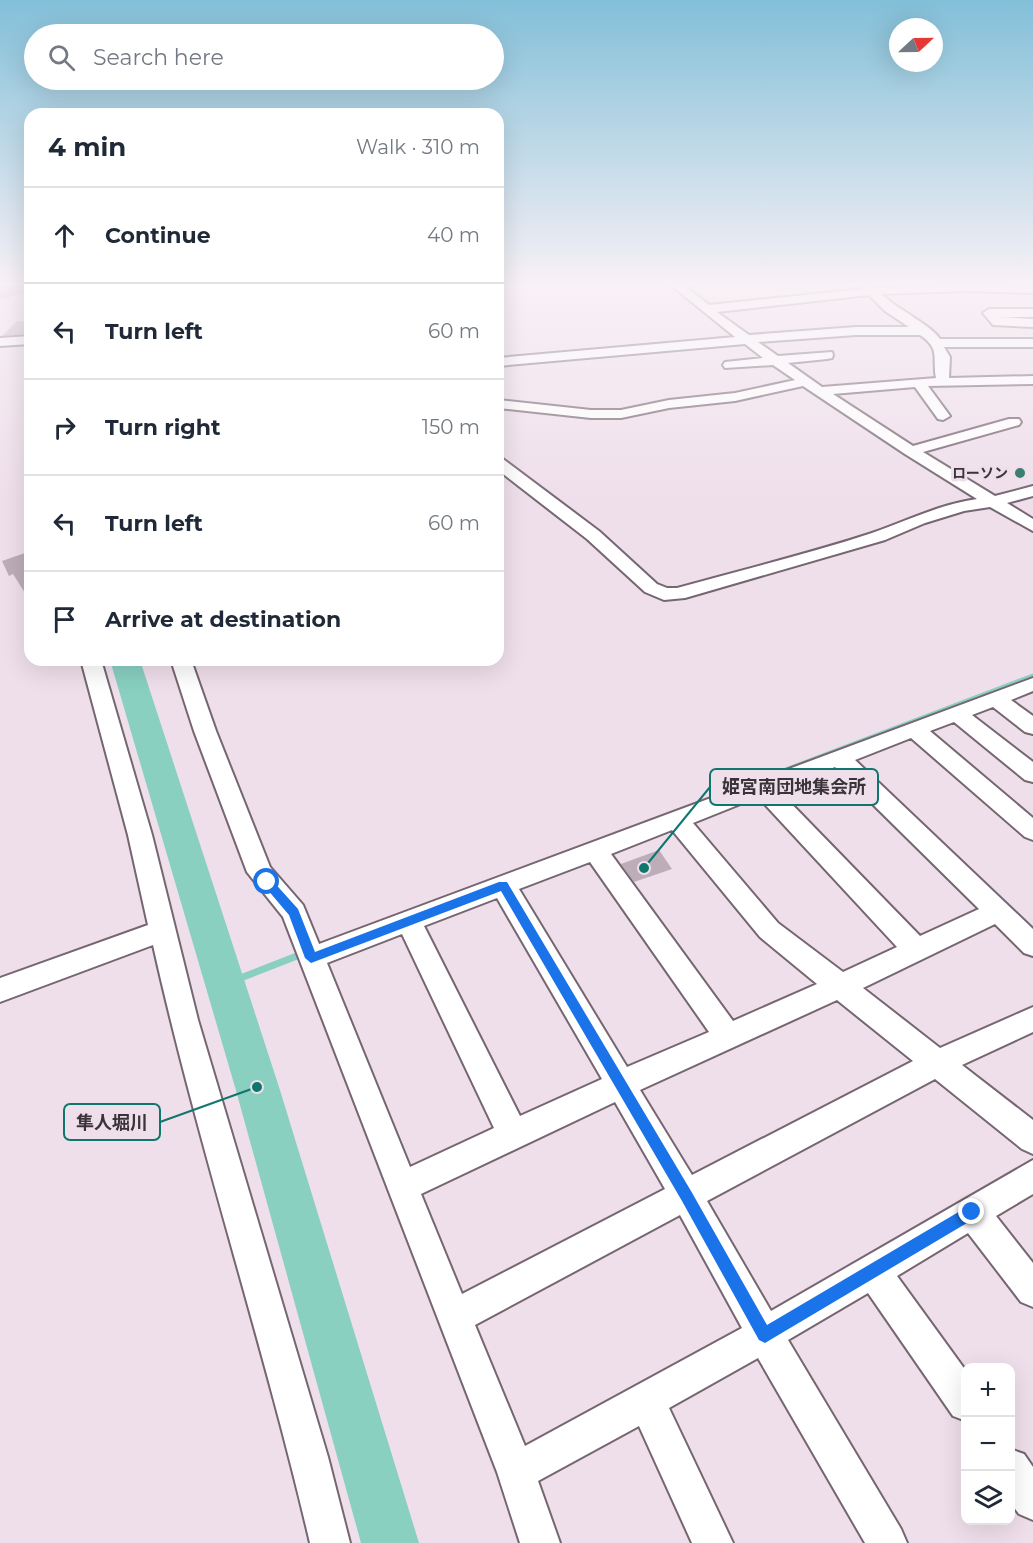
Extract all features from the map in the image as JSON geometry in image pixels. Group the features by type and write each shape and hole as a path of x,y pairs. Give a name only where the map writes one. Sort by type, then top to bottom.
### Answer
{"street":[{"path":"504,361 574,354"},
{"path":"766,354 866,424 1033,526"},
{"path":"942,354 943,382"},
{"path":"730,365 826,355"},
{"path":"820,391 900,390 919,383 1033,380"},
{"path":"504,405 580,414 621,414 687,402 735,397 805,382"},
{"path":"919,383 943,416"},
{"path":"670,386 687,402"},
{"path":"910,451 1014,422"},
{"path":"504,467 593,535 651,588 664,594 678,594 879,536 919,519 962,506 993,502 1033,491"},
{"path":"93,666 140,835 184,1020 309,1457 330,1543"},
{"path":"183,666 205,731 259,872 294,912 516,1472 540,1543"},
{"path":"311,958 1033,684"},
{"path":"995,698 1033,727"},
{"path":"956,713 1033,774"},
{"path":"914,729 1033,831"},
{"path":"838,758 1033,945"},
{"path":"762,787 917,950"},
{"path":"676,819 769,930 939,1062 1033,1139"},
{"path":"595,850 728,1036"},
{"path":"503,885 687,1196 765,1335 887,1543"},
{"path":"402,1187 621,1084 841,986 998,911"},
{"path":"409,921 514,1136"},
{"path":"0,990 163,930"},
{"path":"454,1317 939,1062 1033,1018"},
{"path":"516,1472 647,1402 765,1335 1033,1176"},
{"path":"972,1212 1033,1290"},
{"path":"874,1272 961,1396"},
{"path":"647,1402 713,1543"},
{"path":"1013,1471 1033,1500"}],"building":[{"path":"24,553 24,591 13,574 9,576 2,561"},
{"path":"659,850 672,869 634,882 621,864"}],"waterway":[{"path":"127,666 257,1087 390,1543"},
{"path":"757,781 1033,676"},
{"path":"225,984 302,954"}],"place":[{"name":"ローソン","path":"1020,473"},
{"name":"姫宮南団地集会所","path":"644,868"},
{"name":"隼人堀川","path":"257,1087"}],"route":[{"path":"267,882 294,912 311,958 503,885 687,1196 765,1335 972,1212"}]}
